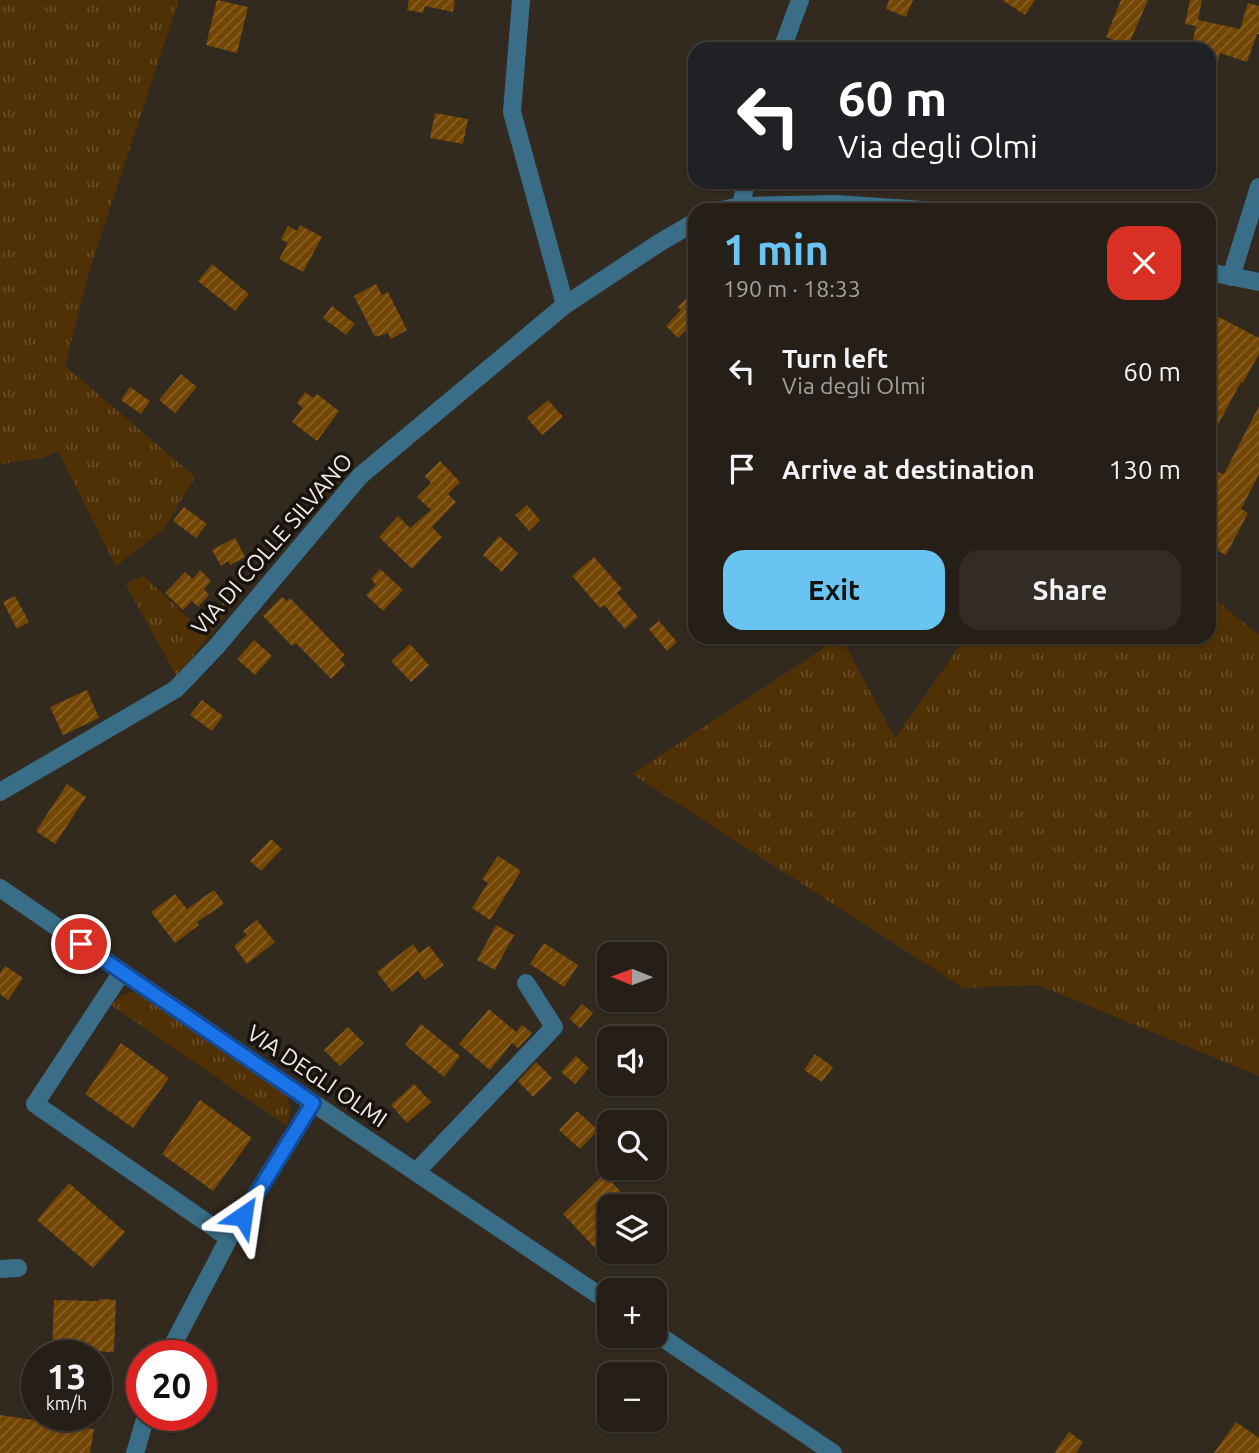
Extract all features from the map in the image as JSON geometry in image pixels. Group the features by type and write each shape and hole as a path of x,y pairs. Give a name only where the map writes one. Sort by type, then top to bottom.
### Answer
{"street":[{"path":"521,0 512,112 565,305"},
{"path":"785,42 800,0"},
{"path":"1231,277 1259,187"},
{"name":"VIA DI COLLE SILVANO","path":"0,792 176,689 217,646 360,477 565,305 688,226"},
{"path":"1216,274 1259,282"},
{"name":"VIA DEGLI OLMI","path":"0,888 597,1294"},
{"path":"122,972 35,1104 229,1238"},
{"path":"416,1172 554,1027 526,983"},
{"path":"175,1340 229,1238 313,1103"},
{"path":"667,1341 833,1453"},
{"path":"135,1453 142,1431"}],"green space":[{"path":"0,0 179,0 88,275 65,366 195,477 164,529 116,566 58,451 43,458 0,464"},
{"path":"144,576 197,626 227,598 234,604 177,677 125,583"},
{"path":"1216,601 1259,635 1259,1076 1038,985 963,988 632,774 830,644 845,644 895,738 961,644 1216,644"},
{"path":"130,992 138,993 287,1095 290,1109 287,1126 111,1005"}],"building":[{"path":"217,0 248,7 237,53 206,45"},
{"path":"409,0 455,0 453,12 425,6 423,13 407,10"},
{"path":"889,0 913,0 906,17 886,9"},
{"path":"1002,0 1035,0 1025,15"},
{"path":"1121,0 1148,0 1130,42 1118,42 1106,37"},
{"path":"1190,0 1202,0 1198,20 1240,29 1248,3 1259,6 1259,34 1247,62 1220,53 1216,70 1216,42 1193,42 1196,26 1185,24"},
{"path":"435,113 468,119 463,144 430,138"},
{"path":"300,225 322,237 303,272 279,259 288,243 281,239 288,226 297,231"},
{"path":"212,264 249,294 235,311 198,281"},
{"path":"376,284 382,295 388,292 407,330 391,339 388,333 375,337 354,296"},
{"path":"688,296 688,334 685,331 678,338 666,326 681,310 678,307"},
{"path":"332,306 355,324 346,335 323,318"},
{"path":"1216,318 1259,338 1259,354 1216,428"},
{"path":"181,374 197,387 175,413 159,400"},
{"path":"130,387 150,401 141,414 121,400"},
{"path":"305,392 313,398 317,394 339,411 317,441 292,422 303,408 297,403"},
{"path":"548,400 563,417 542,435 527,418"},
{"path":"1259,406 1259,474 1241,509 1248,513 1226,555 1216,550 1216,476 1218,472 1224,474"},
{"path":"440,461 460,482 448,494 456,502 432,527 442,537 412,569 379,537 398,516 410,528 431,510 417,497 431,483 425,476"},
{"path":"527,505 540,520 529,531 515,515"},
{"path":"184,507 207,524 196,538 173,521"},
{"path":"499,536 518,553 502,572 483,555"},
{"path":"235,538 245,557 230,565 228,561 221,566 212,550"},
{"path":"594,557 622,589 617,593 638,617 625,629 604,605 600,608 572,576"},
{"path":"380,569 403,590 383,611 366,595 376,585 371,579"},
{"path":"200,570 211,581 204,589 209,595 198,607 192,601 183,610 165,593 185,572 193,579"},
{"path":"15,596 29,622 17,629 3,602"},
{"path":"282,597 287,601 290,598 345,655 340,659 345,665 331,679 296,643 292,646 263,616"},
{"path":"659,621 677,642 667,651 649,629"},
{"path":"254,640 272,656 255,675 237,659"},
{"path":"410,644 429,665 411,682 391,661"},
{"path":"87,690 99,718 63,735 50,707"},
{"path":"202,700 223,716 212,731 190,715"},
{"path":"67,784 86,797 55,844 36,831"},
{"path":"271,839 282,849 261,871 250,861"},
{"path":"498,856 521,871 490,920 472,908 488,883 482,879"},
{"path":"214,890 224,904 197,922 199,925 175,943 151,912 175,894 187,909"},
{"path":"257,920 275,942 247,964 234,946 247,935 243,931"},
{"path":"496,925 514,935 495,970 477,960"},
{"path":"544,943 578,965 564,987 530,964"},
{"path":"413,944 419,953 429,946 444,965 425,980 418,971 392,992 377,972"},
{"path":"5,966 23,978 8,1000 0,994 0,973"},
{"path":"582,1004 593,1013 580,1028 569,1019"},
{"path":"489,1009 516,1032 522,1025 532,1033 518,1048 512,1043 490,1070 459,1044"},
{"path":"421,1024 460,1056 444,1077 405,1045"},
{"path":"348,1027 364,1043 340,1066 324,1050"},
{"path":"121,1043 169,1078 133,1128 85,1094"},
{"path":"815,1054 833,1067 822,1082 804,1070"},
{"path":"576,1056 589,1068 575,1084 561,1072"},
{"path":"536,1062 552,1078 533,1097 518,1081"},
{"path":"414,1084 431,1102 407,1123 391,1105"},
{"path":"200,1100 252,1138 213,1191 162,1154"},
{"path":"577,1111 597,1131 580,1149 559,1130"},
{"path":"598,1180 610,1180 623,1194 597,1194 597,1244 594,1247 563,1214"},
{"path":"69,1183 125,1232 93,1268 37,1220"},
{"path":"54,1300 116,1300 114,1352 112,1340 53,1340"},
{"path":"0,1415 21,1418 21,1431 94,1431 90,1453 0,1453"},
{"path":"1236,1422 1259,1438 1259,1453 1214,1453"},
{"path":"1069,1432 1083,1442 1076,1453 1054,1453"}],"route":[{"path":"81,944 313,1103 243,1216"}]}
